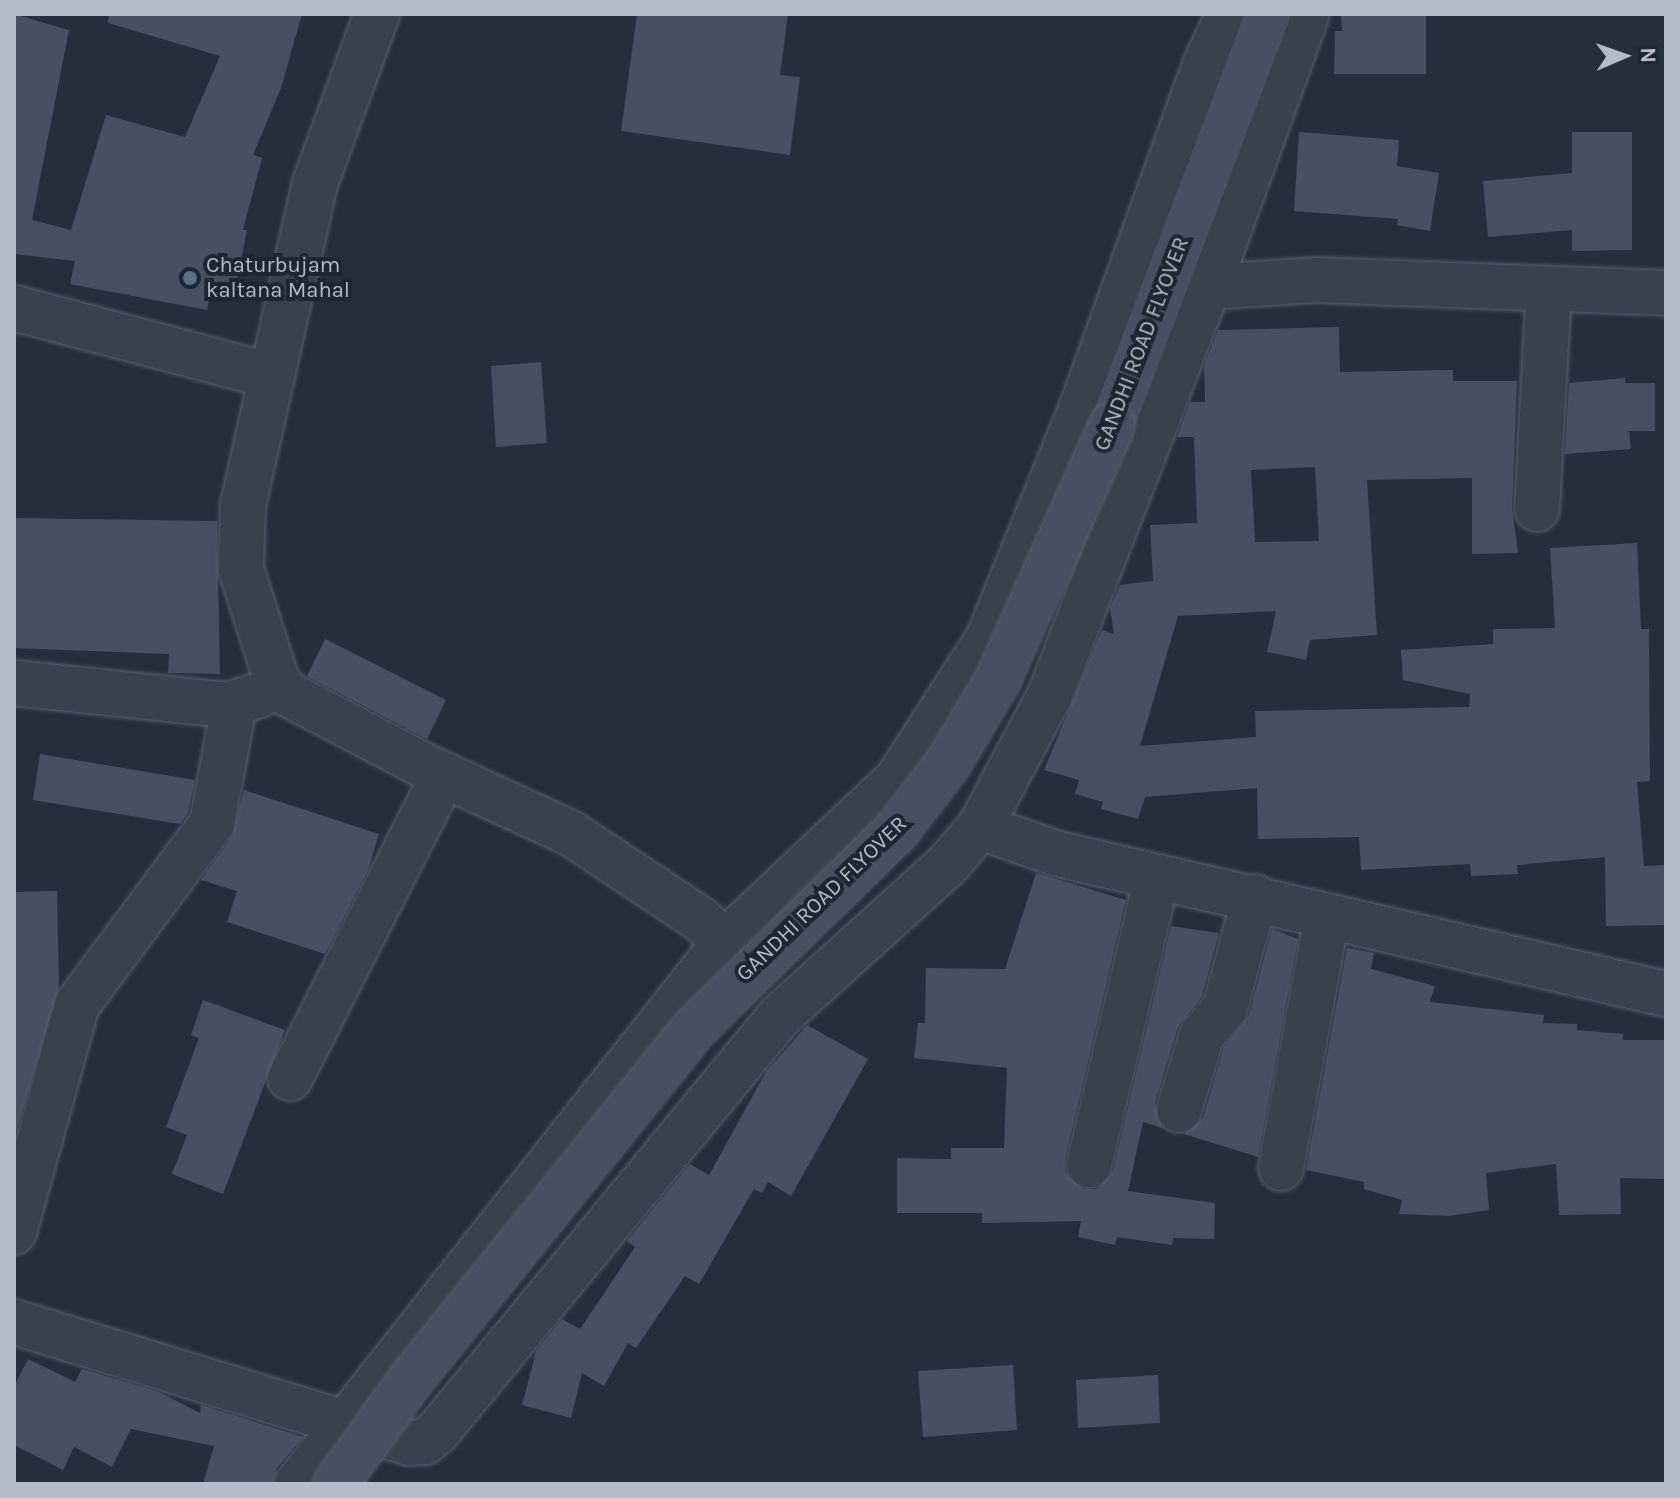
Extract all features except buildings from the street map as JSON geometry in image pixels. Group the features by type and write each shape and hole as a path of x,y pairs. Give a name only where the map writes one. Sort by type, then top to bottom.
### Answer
{"main road":[{"name":"GANDHI ROAD FLYOVER","path":"336,1484 410,1381 693,1030 898,829 948,764 998,680 1112,425 1268,14"}],"street":[{"path":"377,14 326,142 243,504 239,553 280,687 444,775 572,834 700,919 725,942"},
{"path":"297,1484 725,942 897,780 989,637 1082,407 1205,65 1229,14"},
{"path":"14,1322 409,1443 425,1442 438,1431 780,1016 948,864 980,827 1050,695 1208,287 1307,14"},
{"path":"1208,287 1315,280 1666,293"},
{"path":"1537,509 1549,289"},
{"path":"14,308 272,376"},
{"path":"14,683 234,705 280,687"},
{"path":"14,1232 77,1005 212,823 234,705"},
{"path":"290,1078 444,775"},
{"path":"980,827 1058,854 1666,994"},
{"path":"1089,1165 1157,877"},
{"path":"1179,1110 1202,1035 1225,1008 1255,897"},
{"path":"1281,1168 1327,917"}],"place":[{"name":"Chaturbujam kaltana Mahal","path":"190,278"}]}
